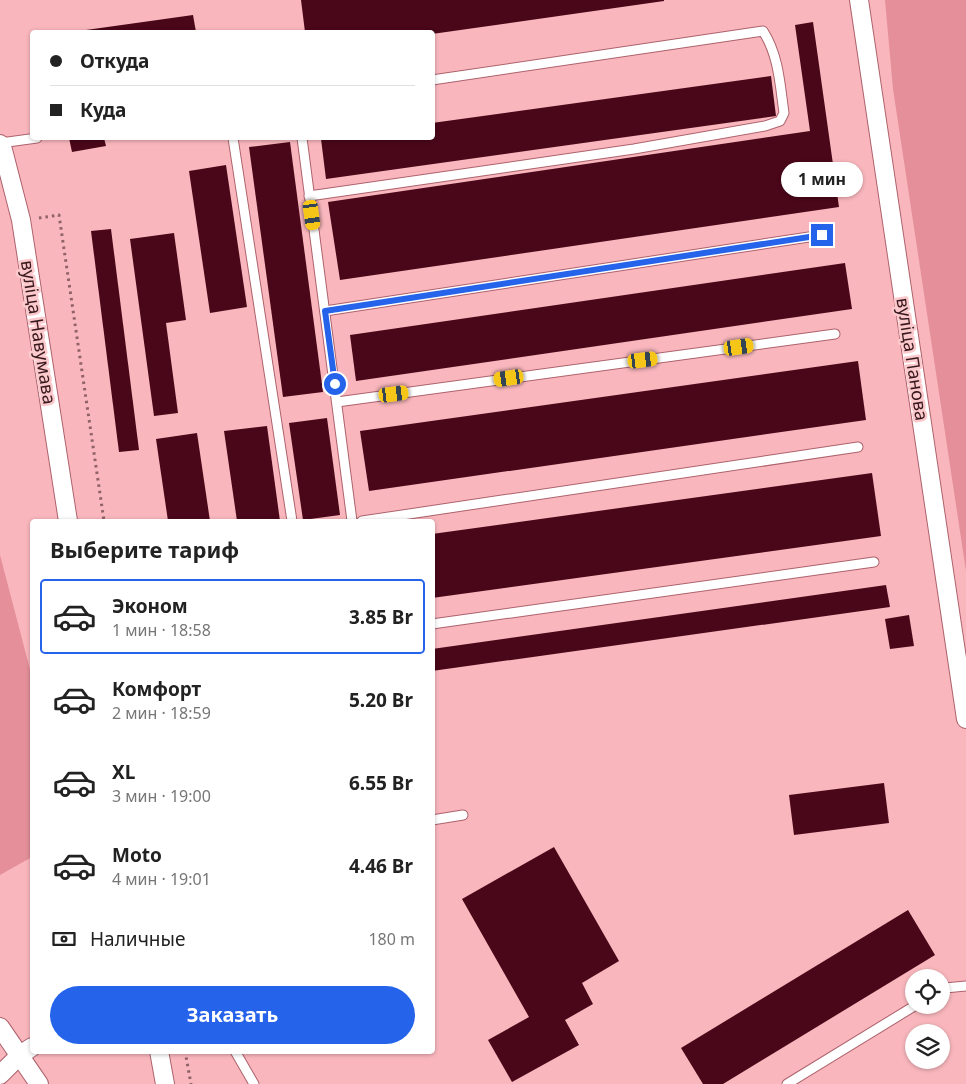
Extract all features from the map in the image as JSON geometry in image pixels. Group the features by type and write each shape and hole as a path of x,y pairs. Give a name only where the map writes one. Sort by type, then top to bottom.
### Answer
{"street":[{"name":"вуліца Панова","path":"859,0 966,719"},
{"name":"вуліца Навумава","path":"0,143 21,220 68,519"},
{"path":"0,1027 26,1051 39,1084"},
{"path":"4,1084 0,1076 26,1051"},
{"path":"160,1054 165,1084"}],"lane":[{"path":"309,196 634,149 765,126 780,121 784,113 775,55 763,31 435,80"},
{"path":"0,143 30,139"},
{"path":"233,140 292,519"},
{"path":"302,140 352,519"},
{"path":"325,311 822,235"},
{"path":"337,402 835,334"},
{"path":"375,519 858,447"},
{"path":"435,624 874,562"},
{"path":"435,820 463,815"},
{"path":"950,988 966,986"},
{"path":"787,1084 905,1012"},
{"path":"238,1054 254,1084"}],"path":[{"path":"37,218 59,215 104,519"},
{"path":"186,1054 191,1084"}],"shaded area":[{"path":"885,0 966,0 966,571 893,89"},
{"path":"0,555 30,669 30,858 0,875"}],"building":[{"path":"301,0 664,0 435,34 435,30 305,30"},
{"path":"193,15 196,30 86,30"},
{"path":"813,22 839,207 340,280 328,202 810,131 795,25"},
{"path":"771,76 776,116 326,179 321,140 435,140 435,123"},
{"path":"69,140 104,140 106,146 72,152"},
{"path":"290,142 323,392 283,397 249,147"},
{"path":"226,165 247,307 210,313 189,171"},
{"path":"111,229 139,450 119,452 91,231"},
{"path":"174,233 186,320 166,323 178,413 154,416 130,239"},
{"path":"845,263 852,309 356,381 350,335"},
{"path":"858,361 866,420 369,491 360,431"},
{"path":"327,418 340,515 303,519 289,423"},
{"path":"267,426 280,519 237,519 224,431"},
{"path":"197,433 210,519 168,519 156,439"},
{"path":"872,473 881,536 435,598 435,534"},
{"path":"886,585 890,607 435,671 435,649"},
{"path":"909,615 914,646 890,649 885,619"},
{"path":"884,783 889,823 794,835 789,795"},
{"path":"554,847 619,961 582,983 593,1004 565,1020 579,1045 512,1082 488,1040 529,1017 462,899"},
{"path":"908,910 935,955 912,969 905,969 905,973 723,1084 703,1084 681,1048"}],"route":[{"path":"335,384 325,311 822,235"}]}
